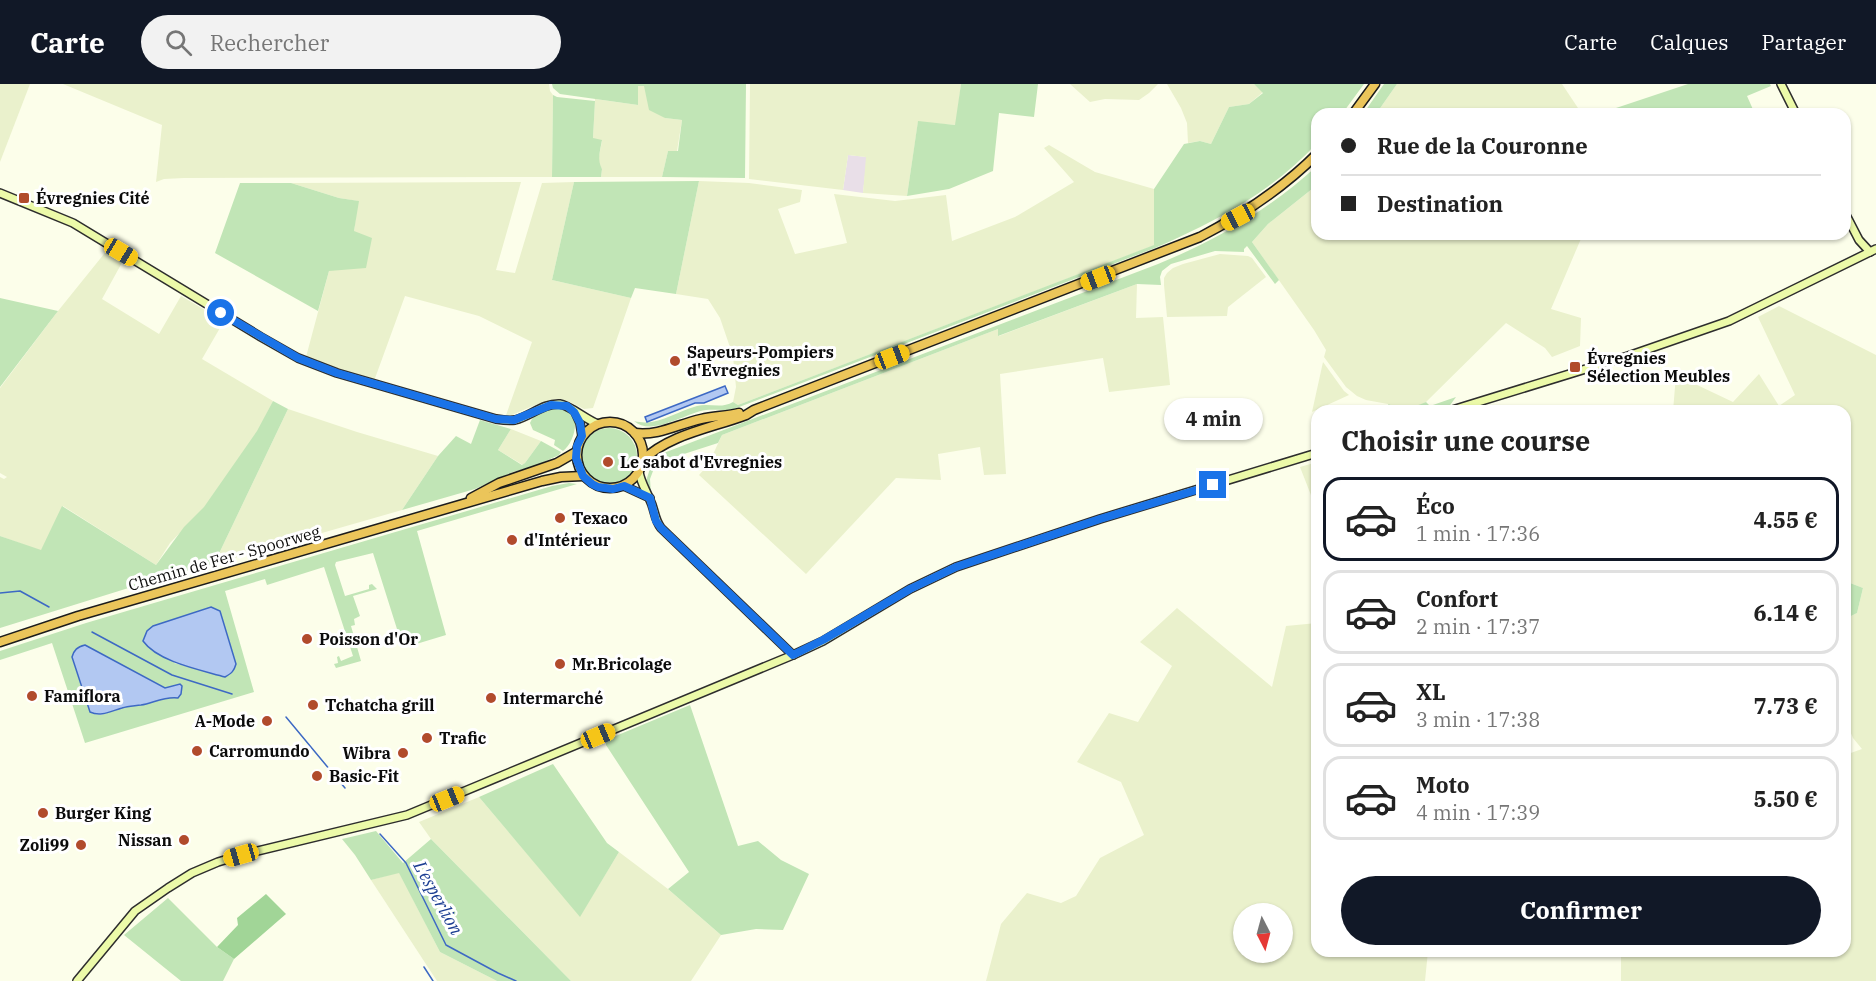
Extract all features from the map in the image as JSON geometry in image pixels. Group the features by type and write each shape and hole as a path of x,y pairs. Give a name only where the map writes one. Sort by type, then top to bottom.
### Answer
{"highway":[{"path":"1357,108 1375,84"},
{"path":"643,460 654,450 670,442 746,415 1200,237 1238,217 1260,202 1311,160"},
{"path":"635,433 660,432 697,420 754,410"},
{"path":"608,422 618,423 635,433 643,450 643,460 639,472 632,480 624,486 613,489 598,487 583,476 577,465 576,452 582,436 589,429 608,422"},
{"name":"Chemin de Fer - Spoorweg","path":"458,506 499,483 557,463 576,452"},
{"name":"Chemin de Fer - Spoorweg","path":"0,642 90,613 543,481 583,476"}],"main road":[{"path":"1781,84 1793,108"},
{"path":"0,193 73,223 298,358 337,373 496,419 514,420 551,405 567,406 598,424"},
{"path":"1469,405 1628,356 1729,321 1873,251 1859,240 1851,225"},
{"path":"574,412 580,423 582,436"},
{"path":"77,981 135,911 192,873 241,855 407,815 793,655 910,589 956,567 1100,519 1311,455"},
{"path":"639,472 642,485 650,498 656,521 661,528 793,655"},
{"path":"624,486 650,498"}],"shaded area":[{"path":"848,155 867,157 863,193 843,190"}],"green space":[{"path":"0,84 30,84 0,162"},
{"path":"63,84 549,84 553,95 552,177 184,178 164,179 156,182 162,125"},
{"path":"552,84 746,84 745,178 662,177 668,151 678,151 682,120 665,118 649,110 644,86 638,86 638,105 560,94"},
{"path":"750,84 961,84 956,125 918,122 907,196 863,193 866,157 848,155 843,190 749,179"},
{"path":"961,84 1038,84 1034,117 999,113 993,171 949,189 907,196 918,121 955,125"},
{"path":"1070,84 1158,84 1139,100 1105,99 1090,102"},
{"path":"1167,84 1254,84 1263,92 1249,104 1229,107 1211,144 1200,141 1188,143 1187,123"},
{"path":"1254,84 1364,84 1346,108 1311,108 1311,149 1300,161 1242,204 1177,238 734,409 706,410 659,425 641,425 634,421 651,422 702,405 724,405 733,402 738,405 1154,245 1154,189 1184,144 1200,141 1211,144 1229,107 1249,104 1263,93"},
{"path":"1384,84 1397,84 1380,108 1367,108"},
{"path":"1397,84 1562,84 1578,108 1380,108"},
{"path":"1688,84 1770,84 1771,86 1747,96 1752,108 1616,108"},
{"path":"645,85 665,118 682,120 677,151 668,151 662,177 601,177 599,156 602,141 593,139 595,99 638,105 638,86"},
{"path":"553,95 595,101 593,138 602,140 599,159 602,169 601,177 552,177"},
{"path":"1049,145 1095,172 1154,189 1155,245 738,405 733,402 736,387 733,356 720,318 708,299 676,294 699,181 749,183 802,190 800,202 778,209 795,254 847,243 834,194 895,201 946,195 952,241 1015,217 1074,182 1044,148"},
{"path":"1311,171 1311,190 1268,224 1252,242 1279,280 1275,284 1247,246 1244,252 1215,251 1171,264 1162,271 1161,285 1137,284 998,336 998,329 722,435 718,443 656,463 650,479 651,494 644,485 651,466 661,454 1158,264 1222,234 1262,210"},
{"path":"699,181 676,294 635,288 631,298 552,280 574,182"},
{"path":"521,182 496,270 515,273 542,183 574,182 552,280 631,298 593,408 584,409 558,399 535,405 505,418 532,342 479,316 405,296 374,381 306,357 329,271 354,231 358,201 339,198 291,183"},
{"path":"240,183 291,183 339,198 359,201 354,231 372,238 366,268 329,271 318,311 215,253"},
{"path":"1311,190 1311,240 1580,240 1551,309 1581,318 1580,346 1552,357 1545,348 1506,323 1421,405 1391,405 1366,400 1346,387 1324,357 1326,350 1314,330 1252,242 1268,224"},
{"path":"108,249 124,259 102,299 159,334 181,296 224,321 202,359 273,401 258,431 204,508 170,543 156,565 63,506 41,551 0,536 0,477 4,479 7,477 0,473 0,388"},
{"path":"1220,254 1252,258 1266,277 1228,307 1227,316 1167,317 1164,278 1167,273 1183,264"},
{"path":"1137,284 1136,318 1163,317 1170,385 1109,392 1103,358 1000,374 1006,474 984,475 980,447 938,454 941,480 896,478 806,574 699,475 708,465 722,435 998,329 999,336"},
{"path":"0,298 58,311 0,387"},
{"path":"1779,306 1876,355 1876,981 1621,981 1621,957 1851,957 1851,753 1862,749 1851,733 1851,616 1857,613 1863,588 1851,583 1851,405 1780,405 1795,395 1758,317"},
{"path":"1323,362 1349,395 1327,405 1314,405"},
{"path":"1759,374 1778,405 1674,405 1676,375 1733,402"},
{"path":"1456,397 1450,405 1433,405"},
{"path":"273,401 288,409 214,564 0,628 0,536 41,550 62,506 156,565 184,527 204,507 257,431"},
{"path":"558,408 571,413 577,423 572,440 563,451 554,445 555,440 533,430 530,423 541,411"},
{"path":"288,409 438,456 402,510 214,564"},
{"path":"480,420 511,429 498,450 522,465 541,441 561,452 535,466 513,472 475,489 402,510 438,456 456,436 471,444"},
{"path":"603,428 615,428 625,432 633,440 637,456 633,472 625,480 615,484 603,484 593,480 585,472 581,462 581,450 585,440 593,432"},
{"path":"511,429 541,441 523,465 498,450"},
{"path":"1311,464 1311,495 1300,467"},
{"path":"577,484 417,531 446,635 403,648 373,553 336,562 345,596 369,589 369,585 372,584 377,589 353,596 360,616 354,619 355,625 351,626 361,661 336,668 334,664 338,663 337,657 339,656 341,661 353,656 324,567 267,585 265,579 225,591 254,692 85,743 52,643 0,660 0,651 86,623 552,486","holes":["210,607 220,611 236,664 225,677 174,663","85,645 165,688 180,684 170,697 124,707 101,715 94,714 90,712 72,658"]},
{"path":"1851,583 1863,588 1857,613 1851,616"},
{"path":"1177,608 1272,687 1286,626 1311,624 1311,957 1427,957 1425,981 986,981 1001,924 1027,893 1061,903 1076,896 1100,858 1144,835 1121,782 1077,762 1109,713 1138,722 1172,666 1140,642"},
{"path":"690,705 738,846 758,841 781,860 809,874 783,930 756,929 721,935 668,889 689,872 606,745 606,740"},
{"path":"553,764 607,843 619,852 580,917 479,797"},
{"path":"479,797 580,916 619,852 668,889 721,935 691,981 571,981 431,839 419,822"},
{"path":"376,831 403,863 431,839 571,981 497,981 440,952 399,873 371,880 342,839"},
{"path":"399,872 440,952 497,981 437,981 371,880"},
{"path":"266,894 286,914 234,959 217,947 238,925 237,918"},
{"path":"168,898 217,947 234,959 223,981 181,981 124,935"}],"water":[{"path":"725,386 728,393 647,422 645,417"},
{"path":"211,607 220,611 236,664 232,672 225,677 169,660 143,641 147,631 153,626"},
{"path":"85,645 165,688 180,684 181,694 178,698 124,707 106,713 90,712 72,657 76,649"}],"waterway":[{"name":"L'esperlion","path":"0,593 20,591 49,607"},
{"name":"L'esperlion","path":"92,632 172,675 232,694"},
{"name":"L'esperlion","path":"286,717 345,788"},
{"name":"L'esperlion","path":"380,834 406,863 446,945 516,981"},
{"path":"424,967 433,981"}],"place":[{"name":"Évregnies Cité","path":"24,198"},
{"name":"Sapeurs-Pompiers d'Evregnies","path":"675,361"},
{"name":"Évregnies Sélection Meubles","path":"1575,367"},
{"name":"Le sabot d'Evregnies","path":"608,462"},
{"name":"Texaco","path":"560,518"},
{"name":"d'Intérieur","path":"512,540"},
{"name":"Poisson d'Or","path":"307,639"},
{"name":"Mr.Bricolage","path":"560,664"},
{"name":"Famiflora","path":"32,696"},
{"name":"Intermarché","path":"491,698"},
{"name":"Tchatcha grill","path":"313,705"},
{"name":"A-Mode","path":"267,721"},
{"name":"Trafic","path":"427,738"},
{"name":"Carromundo","path":"197,751"},
{"name":"Wibra","path":"403,753"},
{"name":"Basic-Fit","path":"317,776"},
{"name":"Burger King","path":"43,813"},
{"name":"Nissan","path":"184,840"},
{"name":"Zoli99","path":"81,845"}],"route":[{"path":"221,313 298,358 337,373 496,419 514,420 551,405 567,406 574,412 580,423 582,436 577,446 576,458 583,476 598,487 613,489 624,486 650,498 656,521 661,528 793,655 910,589 956,567 1100,519 1213,485"}]}
